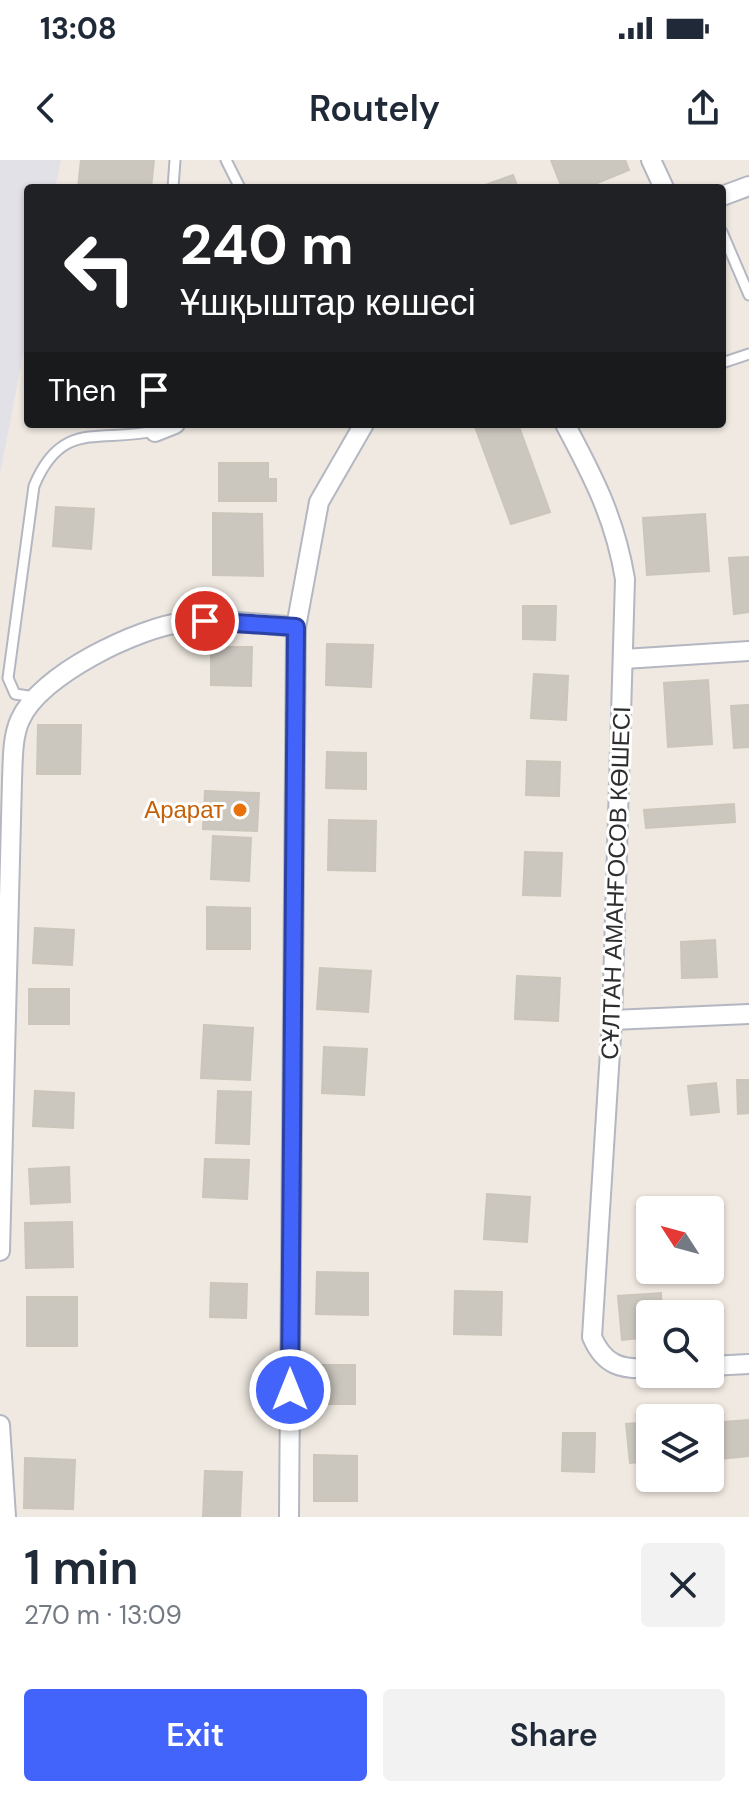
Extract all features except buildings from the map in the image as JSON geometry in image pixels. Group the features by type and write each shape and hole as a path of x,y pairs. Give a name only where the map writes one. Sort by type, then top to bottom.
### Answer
{"street":[{"path":"651,160 662,184"},
{"path":"726,195 749,186"},
{"path":"289,1517 296,627 319,502 362,428"},
{"name":"СҰЛТАН АМАНҒОСОВ КӨШЕСІ","path":"567,428 600,489 617,533 625,579 612,1020 592,1337 598,1353 613,1365 636,1367"},
{"path":"0,1251 12,780 16,732 25,710 36,697 99,654 170,624 205,621 296,627"},
{"path":"624,659 749,651"},
{"path":"612,1020 749,1014"},
{"path":"724,1365 749,1364"},
{"path":"0,1425 6,1517"}],"lane":[{"path":"173,184 175,160"},
{"path":"226,160 238,184"},
{"path":"726,241 749,295"},
{"path":"726,362 749,354"},
{"path":"36,697 15,694 8,678 34,486 43,465 73,438 155,428"}],"shaded area":[{"path":"0,160 61,160 56,184 24,184 24,349 0,474"}],"place":[{"name":"Арарат","path":"240,810"}],"route":[{"path":"205,621 296,627 290,1390"}]}
